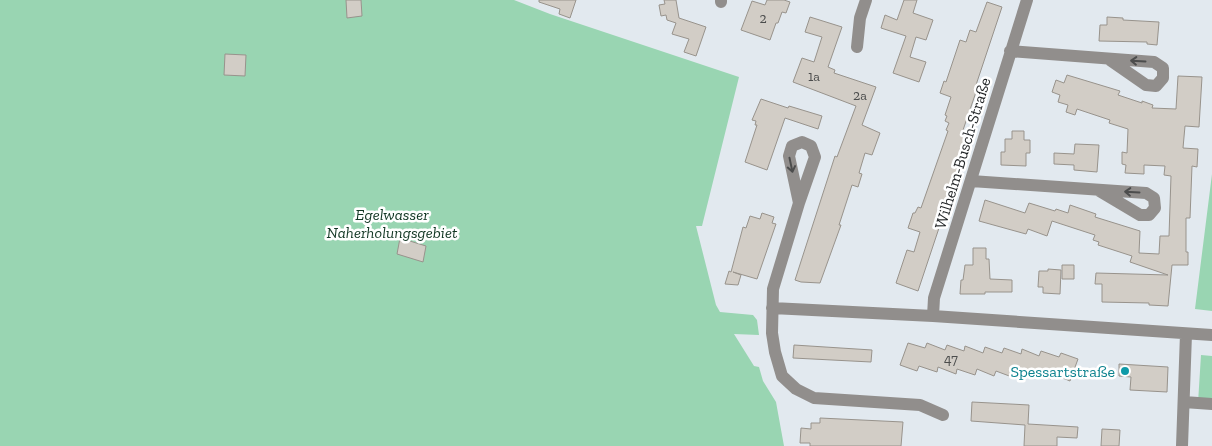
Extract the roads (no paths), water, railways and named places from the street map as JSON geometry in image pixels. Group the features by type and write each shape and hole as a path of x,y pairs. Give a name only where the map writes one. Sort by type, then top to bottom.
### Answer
{"street":[{"path":"857,47 860,18 866,0"},
{"name":"Wilhelm-Busch-Straße","path":"933,316 934,298 1027,0"},
{"path":"1010,51 1110,60"},
{"path":"971,181 1098,190"},
{"path":"799,203 773,289 772,332 775,352 782,376 796,390 814,398 920,405 943,415"},
{"path":"772,308 933,316 1212,336"},
{"path":"1182,446 1186,334"},
{"path":"1184,402 1212,404"}],"place":[{"name":"Spessartstraße","path":"1125,371"}],"park label":[{"name":"Egelwasser Naherholungsgebiet","path":"392,223"}]}
